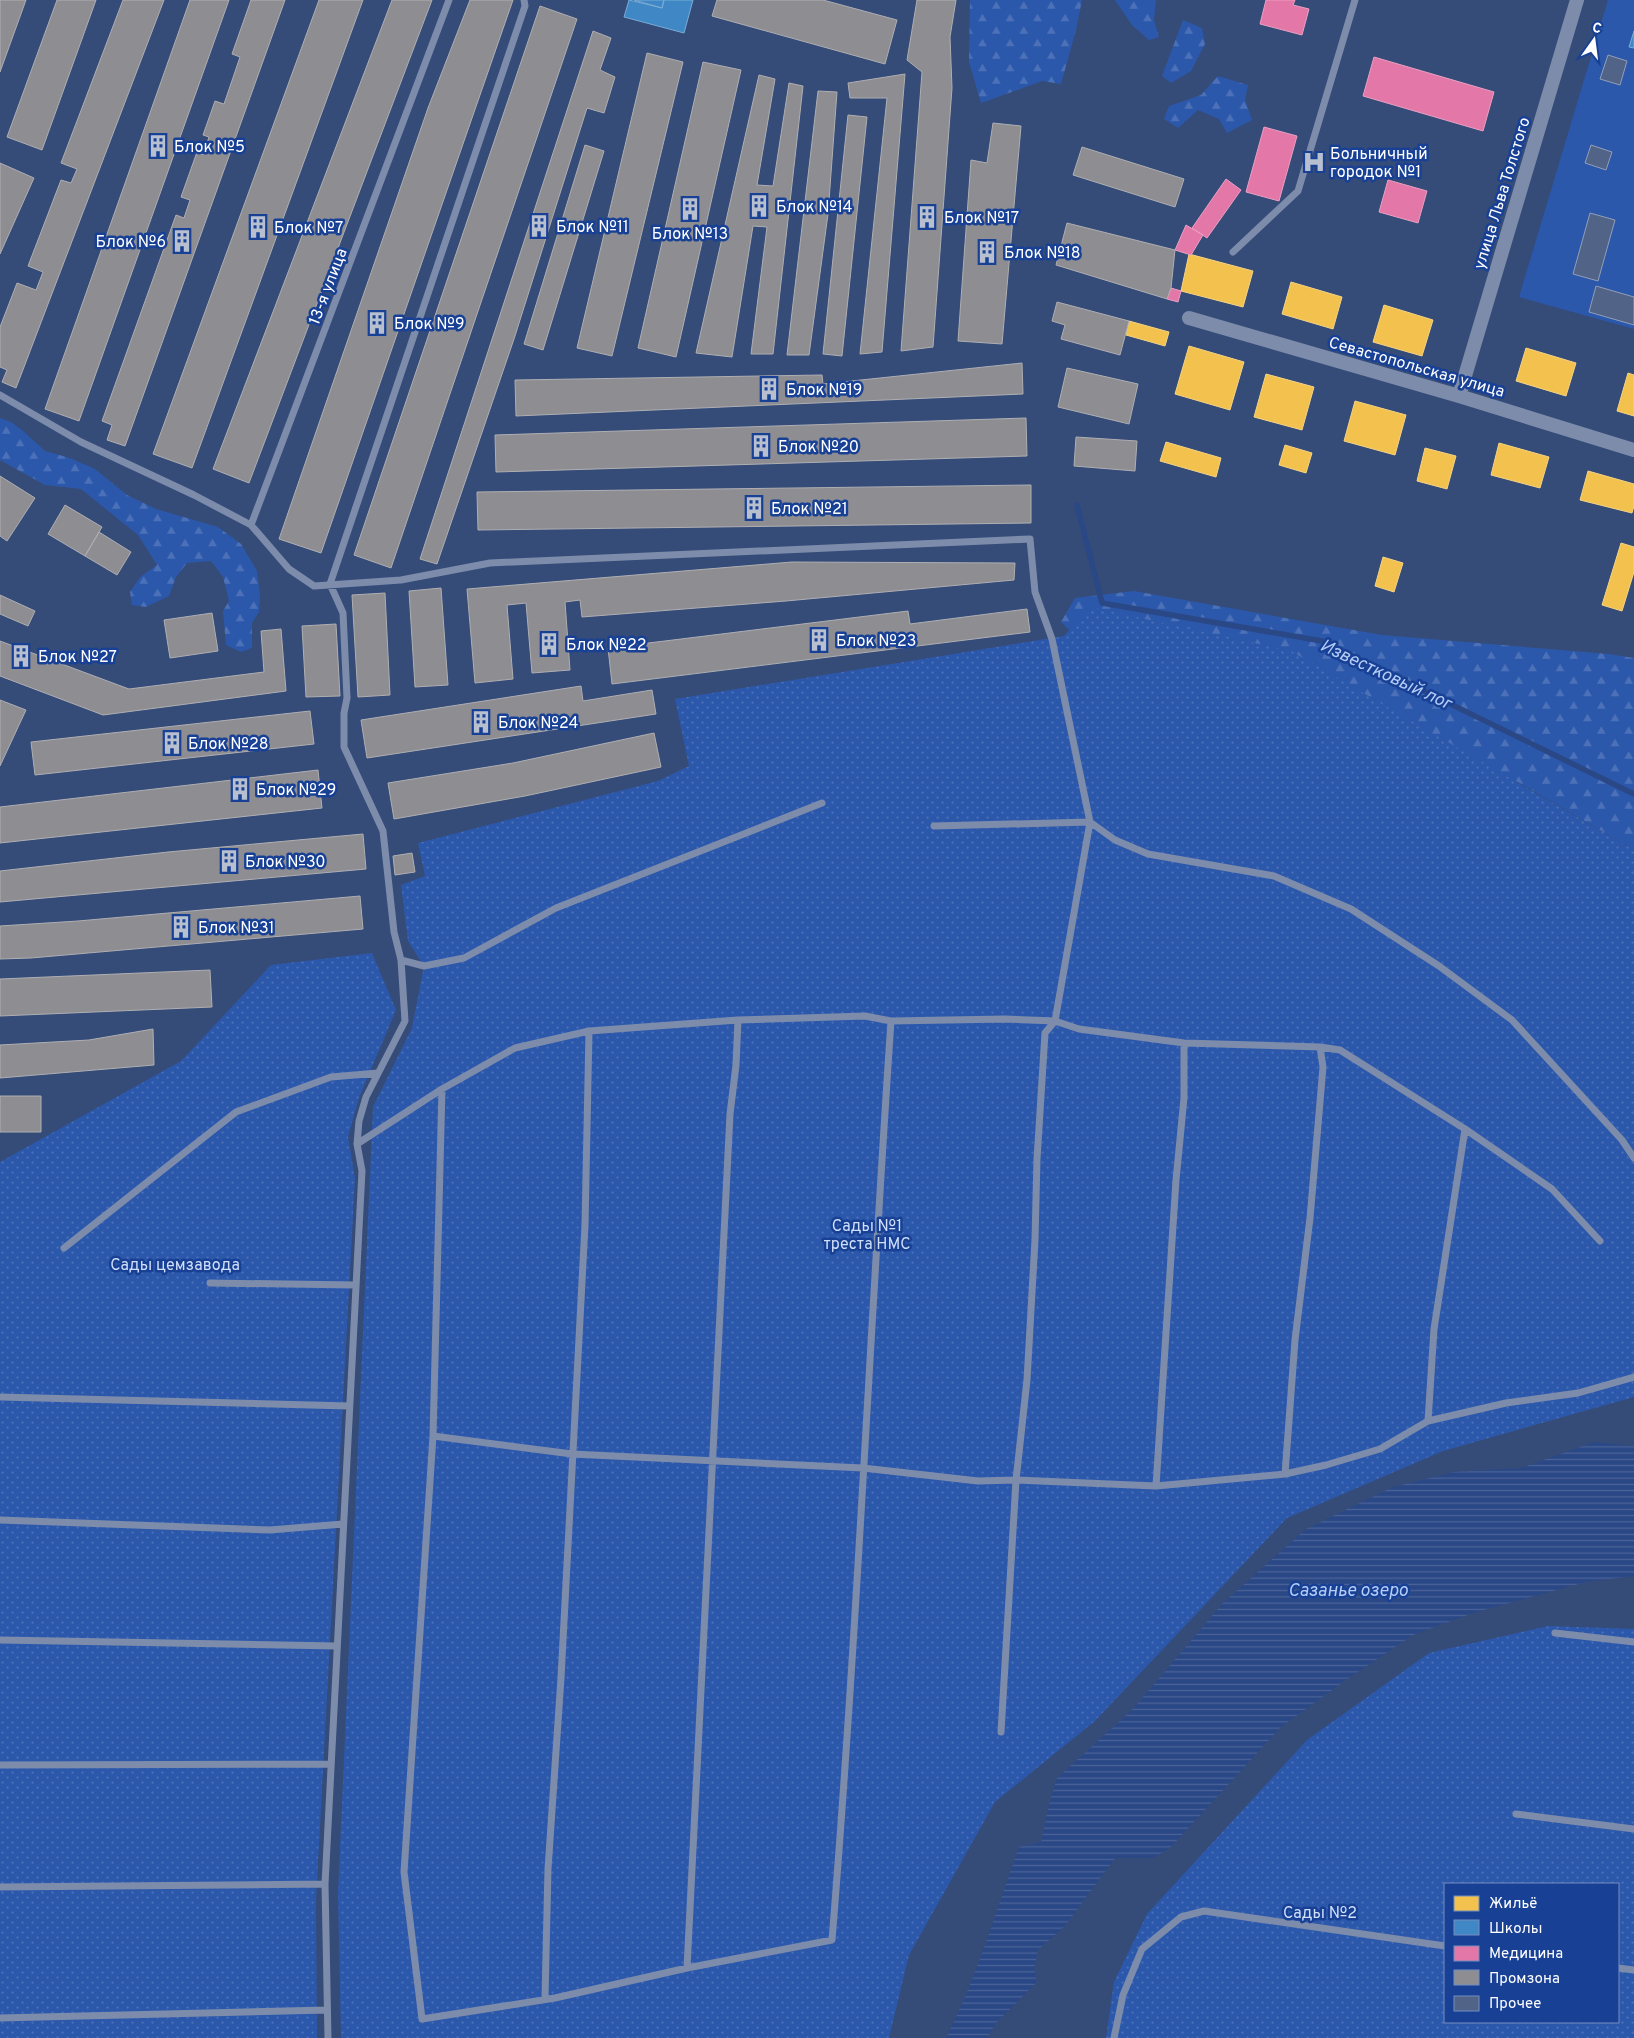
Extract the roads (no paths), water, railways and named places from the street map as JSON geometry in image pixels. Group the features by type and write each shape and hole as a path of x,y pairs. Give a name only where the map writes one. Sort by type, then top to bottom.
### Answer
{"street":[{"name":"улица Льва Толстого","path":"1459,396 1577,0"},
{"name":"Севастопольская улица","path":"1189,318 1459,396 1634,450"}],"lane":[{"name":"13-я улица","path":"251,525 449,0"},
{"path":"328,2038 325,1884 362,1171 357,1144 359,1121 363,1105 405,1021 401,960 394,932 383,831 344,747 344,713 347,698 343,613 330,584 525,6 524,0"},
{"path":"1233,252 1298,191 1355,0"},
{"path":"0,395 81,442 194,495 251,525 288,568 314,586 401,580 490,563 1030,538 1035,592 1052,639 1090,822 1055,1021 1045,1033 1028,1362 1016,1480 1001,1732"},
{"path":"401,960 424,966 464,958 556,908 822,803"},
{"path":"934,826 1090,822 1115,840 1148,854 1274,876 1350,908 1439,966 1512,1020 1622,1140 1634,1158"},
{"path":"357,1144 442,1089 514,1048 589,1031 738,1020 865,1016 891,1021 1005,1019 1055,1021 1079,1029 1184,1043 1320,1047 1340,1050 1465,1129 1552,1189 1600,1242"},
{"path":"687,1968 730,1114 736,1065 738,1020"},
{"path":"442,1089 433,1436 404,1872 422,2019 546,1998 832,1940 846,1760 891,1021"},
{"path":"546,1998 548,1869 562,1678 585,1225 589,1031"},
{"path":"1156,1486 1175,1190 1184,1098 1184,1043"},
{"path":"1284,1474 1295,1340 1310,1218 1323,1067 1320,1047"},
{"path":"64,1248 236,1112 331,1076 378,1073"},
{"path":"1428,1421 1434,1329 1465,1129"},
{"path":"210,1282 356,1285"},
{"path":"433,1436 572,1454 863,1468 978,1481 1016,1480 1156,1486 1284,1474 1326,1466 1380,1449 1428,1421 1506,1403 1578,1393 1634,1377"},
{"path":"0,1397 349,1406"},
{"path":"0,1520 270,1530 343,1524"},
{"path":"1555,1633 1634,1642"},
{"path":"0,1640 337,1646"},
{"path":"0,1766 331,1764"},
{"path":"1516,1814 1634,1829"},
{"path":"0,1887 325,1884"},
{"path":"1114,2038 1123,1995 1142,1949 1181,1917 1204,1911 1444,1946"},
{"path":"1619,1968 1634,1970"},
{"path":"0,2018 327,2010"}],"water":[{"name":"Сазанье озеро","path":"1594,1442 1634,1446 1634,1576 1586,1582 1473,1613 1413,1635 1281,1727 1170,1848 1153,1858 1115,1858 1065,1926 1038,1950 1034,1969 1037,1982 996,2023 987,2038 946,2038 977,1968 1019,1847 1041,1842 1057,1778 1132,1710 1223,1603 1306,1529 1393,1487 1454,1472 1521,1468"}],"waterway":[{"name":"Известковый лог","path":"1077,505 1102,603 1322,641 1634,794"}],"place":[{"name":"Блок №5","path":"158,146"},
{"name":"Больничный городок №1","path":"1314,162"},
{"name":"Блок №14","path":"759,206"},
{"name":"Блок №13","path":"690,209"},
{"name":"Блок №17","path":"927,217"},
{"name":"Блок №11","path":"539,226"},
{"name":"Блок №7","path":"258,227"},
{"name":"Блок №6","path":"182,241"},
{"name":"Блок №18","path":"987,252"},
{"name":"Блок №9","path":"377,323"},
{"name":"Блок №19","path":"769,389"},
{"name":"Блок №20","path":"761,446"},
{"name":"Блок №21","path":"754,508"},
{"name":"Блок №23","path":"819,640"},
{"name":"Блок №22","path":"549,644"},
{"name":"Блок №27","path":"21,656"},
{"name":"Блок №24","path":"481,722"},
{"name":"Блок №28","path":"172,743"},
{"name":"Блок №29","path":"240,789"},
{"name":"Блок №30","path":"229,861"},
{"name":"Блок №31","path":"181,927"}],"park label":[{"name":"Сады №1 треста НМС","path":"867,1234"},
{"name":"Сады цемзавода","path":"175,1264"},
{"name":"Сады №2","path":"1320,1912"}]}
